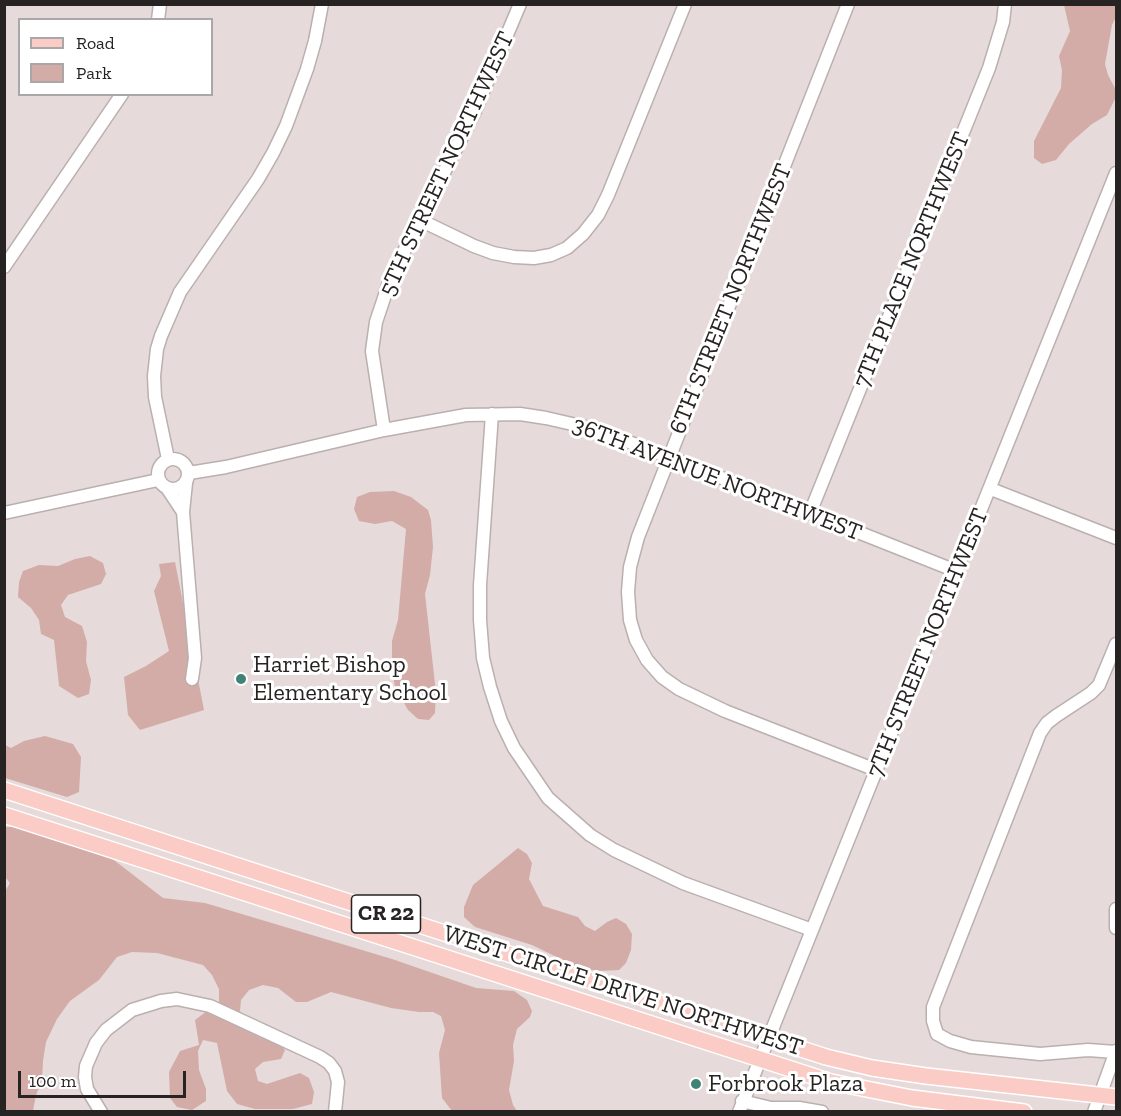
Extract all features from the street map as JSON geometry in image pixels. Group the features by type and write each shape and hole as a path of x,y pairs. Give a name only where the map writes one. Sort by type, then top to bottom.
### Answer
{"main road":[{"name":"WEST CIRCLE DRIVE NORTHWEST","path":"4,790 844,1062 891,1071 990,1084 1116,1097"},
{"name":"WEST CIRCLE DRIVE NORTHWEST","path":"4,815 831,1082 880,1093 1024,1112"}],"street":[{"path":"168,459 155,397 155,357 161,336 180,292 258,179 273,153 304,78 315,41 322,4"},
{"name":"5TH STREET NORTHWEST","path":"384,430 372,351 376,322 390,279 474,113 520,4"},
{"path":"420,220 474,246 514,257 534,258 551,255 567,248 583,234 598,215 608,195 684,4"},
{"name":"6TH STREET NORTHWEST","path":"848,4 638,537 630,567 630,620 636,640 647,660 662,677 698,699 876,770"},
{"name":"7TH PLACE NORTHWEST","path":"810,513 989,68 1001,32 1005,4"},
{"path":"4,267 121,96"},
{"name":"7TH STREET NORTHWEST","path":"741,1106 991,489 1116,173"},
{"path":"492,414 480,585 480,620 483,658 490,687 501,721 514,748 548,798 582,828 614,850 683,883 812,930"},
{"name":"36TH AVENUE NORTHWEST","path":"4,513 162,484 176,490 188,478 226,467 384,430 466,416 520,414 594,429 956,571"},
{"path":"183,512 162,484 160,468 168,459 177,458 184,463 188,478 183,512 195,658 192,679"},
{"path":"991,489 1116,538"},
{"path":"1094,1112 1116,1051 1088,1050 1052,1054 970,1047 937,1034 933,1021 935,998 1040,733 1047,723 1099,685 1116,644"},
{"path":"1116,909 1116,928"},
{"path":"101,1112 87,1089 85,1077 86,1066 96,1043 106,1030 132,1010 154,1002 177,999 210,1005 329,1063 335,1071 338,1082 335,1112"},
{"path":"741,1106 799,1108 822,1112"}],"green space":[{"path":"1064,5 1116,5 1116,17 1112,25 1105,64 1116,90 1116,97 1107,115 1092,124 1069,144 1056,160 1042,164 1034,158 1034,141 1061,88 1062,70 1059,56 1070,31"},
{"path":"394,491 411,497 428,510 431,520 433,547 425,594 436,693 435,713 429,720 418,719 408,710 395,687 392,671 392,641 398,620 406,529 392,521 375,524 359,521 354,509 357,497 370,492"},
{"path":"90,556 103,563 106,574 101,584 68,595 61,605 65,617 82,626 87,642 86,661 91,680 89,694 78,698 59,686 54,640 41,634 39,620 31,608 18,597 19,582 23,571 39,565 58,566"},
{"path":"175,562 204,710 140,730 128,715 124,677 169,651 154,591 161,576 159,564"},
{"path":"45,736 73,744 81,757 79,792 67,797 5,778 5,745 11,748 24,741"},
{"path":"5,827 19,827 110,857 163,898 205,903 392,959 476,988 514,991 527,1000 532,1011 530,1017 517,1029 513,1045 514,1061 509,1090 517,1111 452,1111 442,1098 439,1053 445,1030 441,1016 433,1012 391,1008 331,992 307,1002 296,1002 278,988 263,985 249,990 241,1000 240,1011 249,1030 259,1037 280,1044 285,1050 281,1059 263,1062 255,1069 258,1081 267,1084 300,1073 309,1078 314,1092 312,1104 293,1109 255,1109 237,1104 227,1091 217,1043 203,1040 198,1051 199,1070 206,1089 206,1101 192,1110 177,1107 170,1098 169,1072 180,1051 199,1045 195,1020 219,1002 219,989 212,975 203,965 157,953 132,952 117,957 99,980 70,1001 57,1019 46,1042 42,1080 33,1111 5,1111 4,893 10,883 5,877"},
{"path":"518,848 527,854 532,863 529,879 543,906 578,917 585,926 595,931 616,918 626,924 632,934 631,950 626,963 619,970 599,971 579,968 532,945 475,927 464,917 464,907 473,885"}],"place":[{"name":"Harriet Bishop Elementary School","path":"241,679"},
{"name":"Forbrook Plaza","path":"696,1084"}]}
